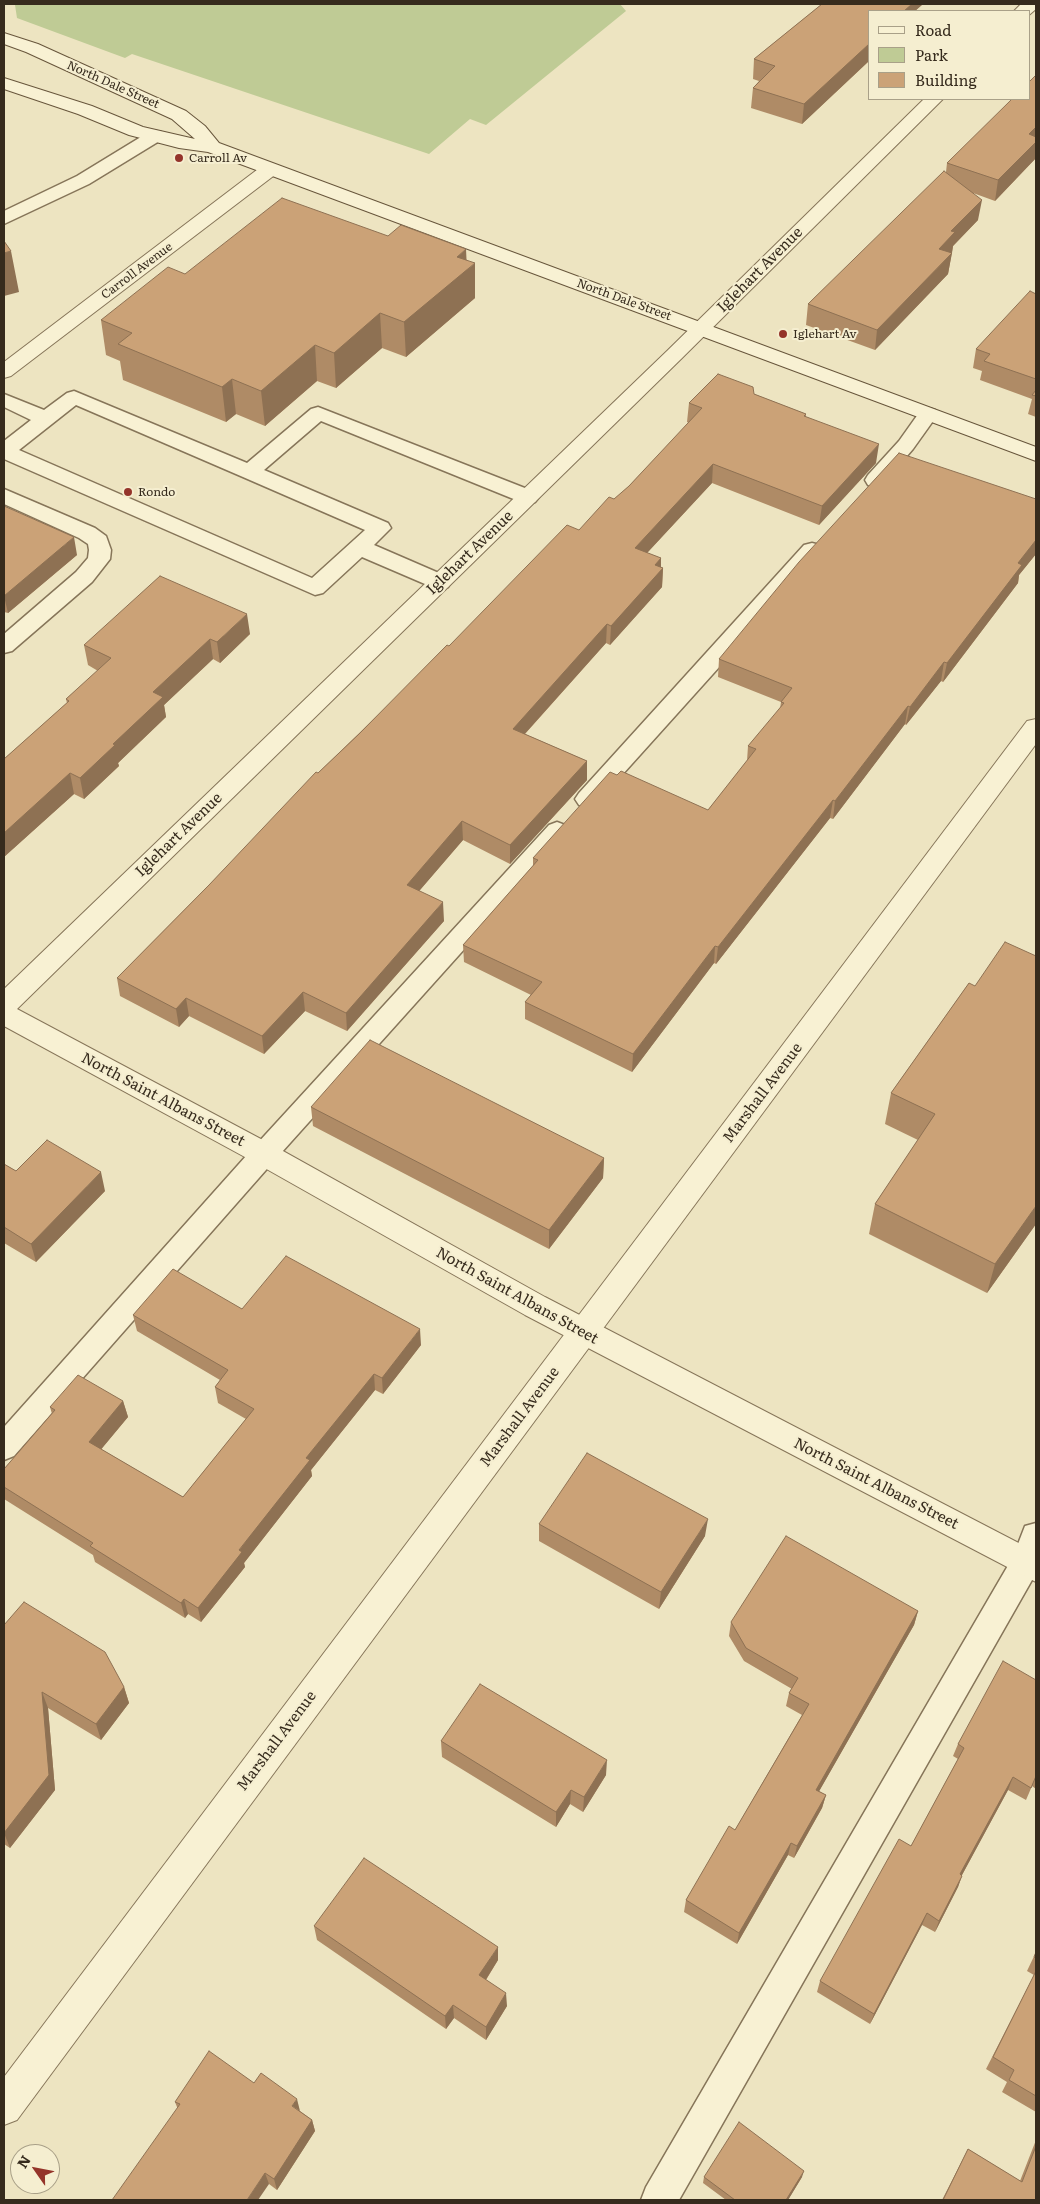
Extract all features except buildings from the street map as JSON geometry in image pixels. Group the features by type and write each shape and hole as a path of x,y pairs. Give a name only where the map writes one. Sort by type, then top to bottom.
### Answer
{"street":[{"name":"North Dale Street","path":"4,38 32,48 179,115 198,130 212,147"},
{"name":"North Dale Street","path":"4,83 155,136 212,147 269,170 701,328 1036,454"},
{"name":"Iglehart Avenue","path":"4,1005 528,497 933,100"},
{"name":"Carroll Avenue","path":"4,372 269,170"},
{"name":"Marshall Avenue","path":"4,2107 1036,727"},
{"name":"North Saint Albans Street","path":"4,1014 264,1154 584,1332 1033,1556"}],"lane":[{"path":"4,218 82,180 155,136"},
{"path":"74,397 380,528 315,588 4,451 46,418 74,397"},
{"path":"4,400 46,418"},
{"path":"250,472 318,413 528,497"},
{"path":"860,497 906,445 928,414"},
{"path":"4,496 87,533 98,541 100,550 99,559 84,578 4,646"},
{"path":"4,1447 264,1154 826,534"},
{"path":"359,547 440,582"},
{"path":"659,2200 1033,1556"}],"green space":[{"path":"620,4 626,11 486,125 470,119 429,154 132,54 125,58 17,18 15,5"}],"place":[{"name":"Carroll Av","path":"179,158"},
{"name":"Iglehart Av","path":"783,334"},
{"name":"Rondo","path":"128,492"}]}
